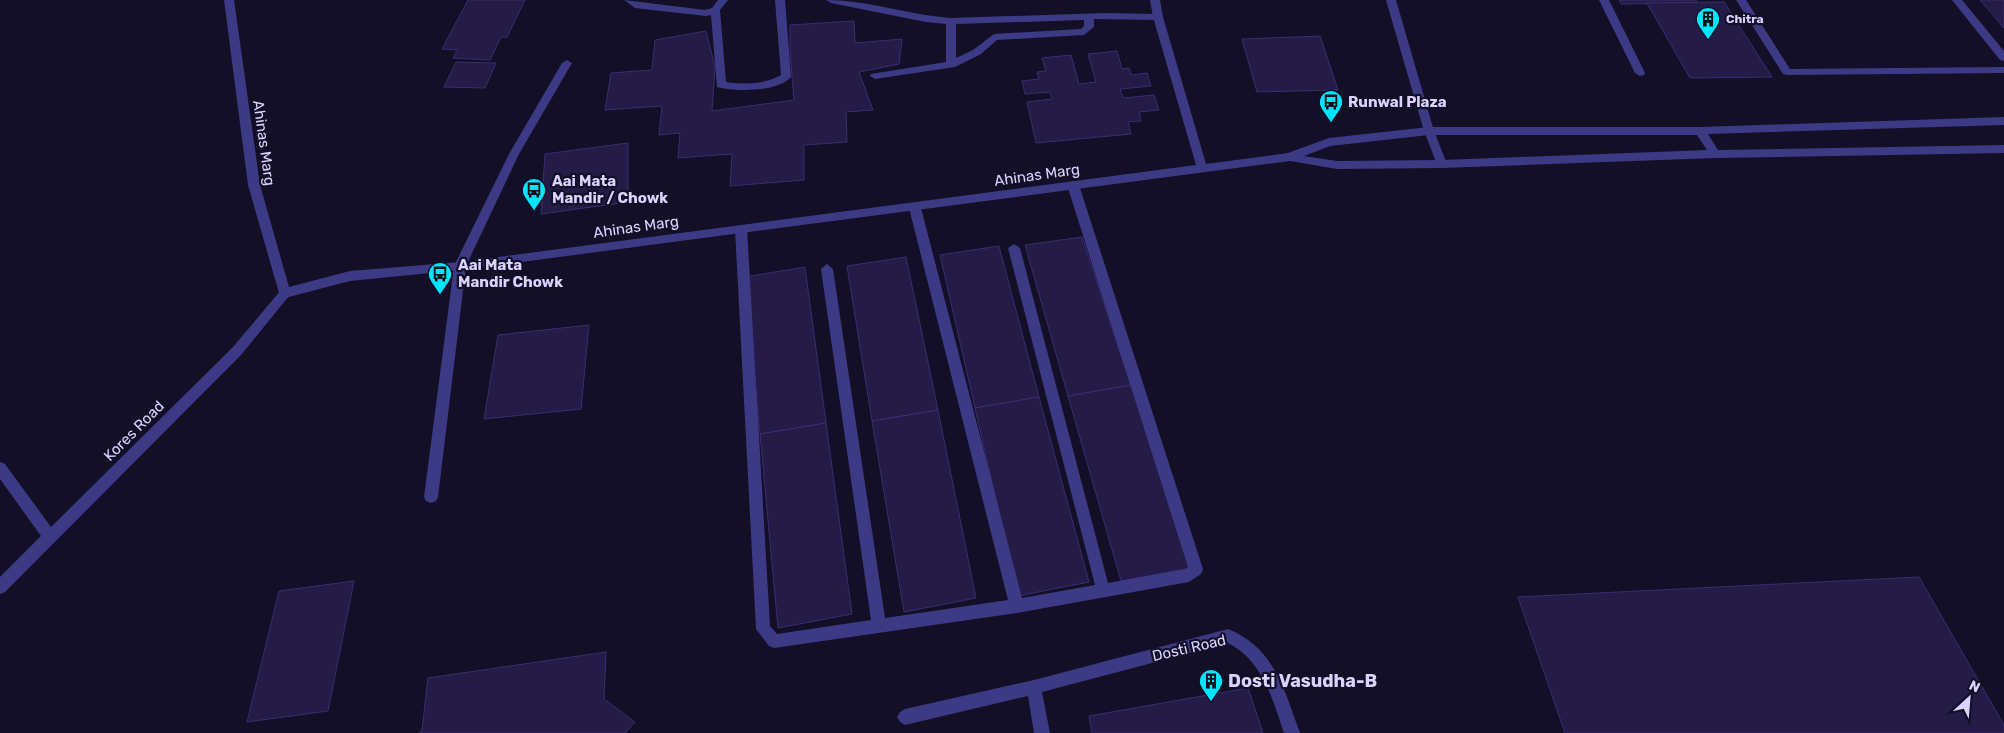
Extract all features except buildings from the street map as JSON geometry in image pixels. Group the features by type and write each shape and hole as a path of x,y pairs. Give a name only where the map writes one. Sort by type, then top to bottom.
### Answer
{"street":[{"name":"Ahinas Marg","path":"229,0 254,185 285,294 350,276 460,266 914,208 1289,157"},
{"path":"629,0 635,5 706,13 715,10 723,0"},
{"path":"715,10 720,85 730,87 778,83 786,77 780,0"},
{"path":"831,0 926,19 1158,17"},
{"path":"1155,0 1158,17 1202,168"},
{"path":"1392,0 1429,131 1442,164"},
{"path":"1604,0 1640,73"},
{"path":"1741,0 1787,72 2004,70"},
{"path":"1957,0 2004,58"},
{"path":"875,76 950,65 977,52 994,37 1084,32 1089,27 1089,17"},
{"path":"950,65 951,20"},
{"path":"431,497 460,266 514,154 567,63"},
{"path":"1289,157 1329,142 1429,131 1700,131 2004,121"},
{"path":"1700,131 1715,154"},
{"path":"1289,157 1337,165 1442,164 1715,154 2004,150"},
{"path":"741,229 763,628 774,641 1017,606 1189,575 1196,569 1073,185"},
{"path":"914,208 1017,606"},
{"path":"1014,248 1103,590"},
{"path":"827,269 879,626"},
{"name":"Kores Road","path":"0,587 237,352 285,294"},
{"path":"0,468 50,537"},
{"name":"Dosti Road","path":"905,717 1034,687 1228,636 1249,648 1262,664 1274,686 1292,733"},
{"path":"1034,687 1042,733"}],"place":[{"name":"Chitra","path":"1708,40"},
{"name":"Runwal Plaza","path":"1331,123"},
{"name":"Aai Mata Mandir / Chowk","path":"534,211"},
{"name":"Aai Mata Mandir Chowk","path":"440,295"},
{"name":"Dosti Vasudha-B","path":"1211,702"}]}
